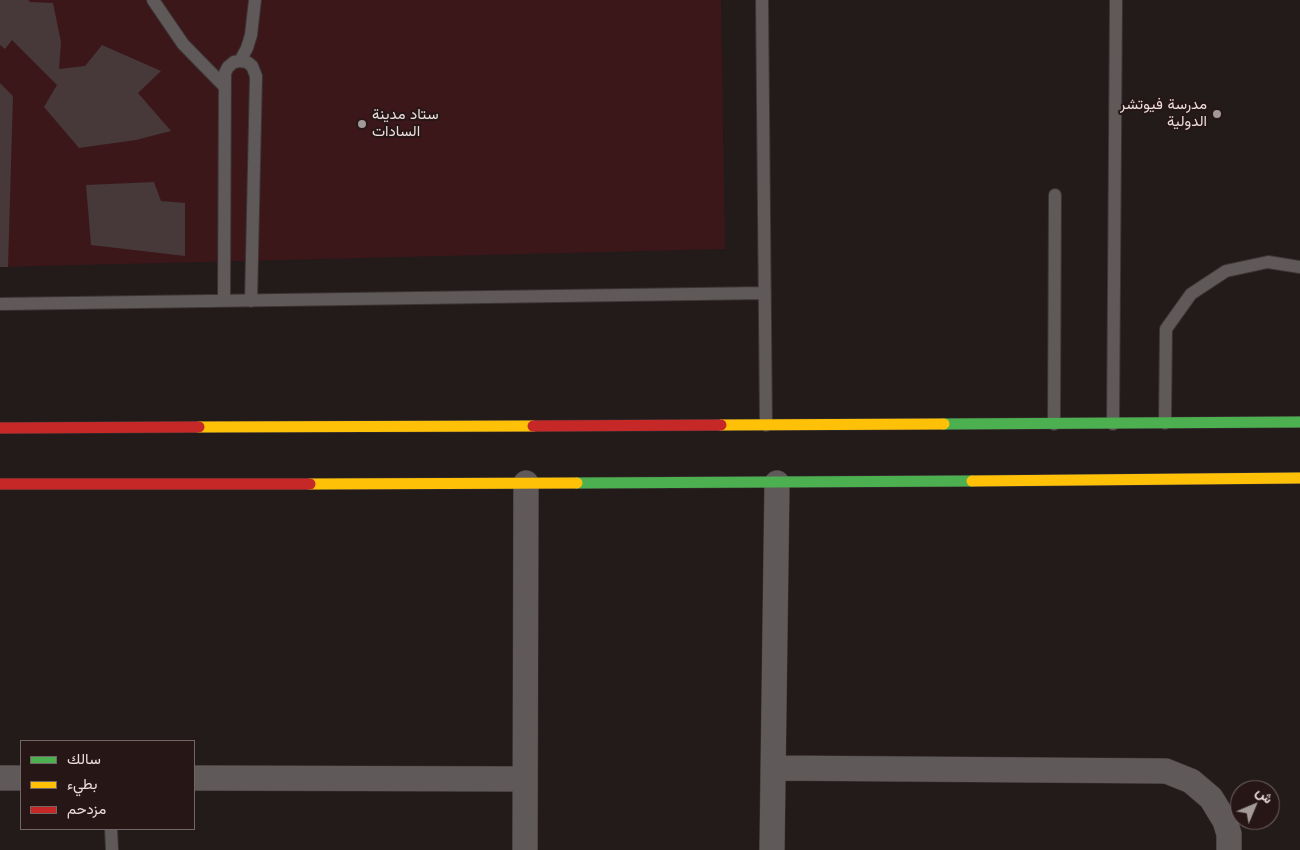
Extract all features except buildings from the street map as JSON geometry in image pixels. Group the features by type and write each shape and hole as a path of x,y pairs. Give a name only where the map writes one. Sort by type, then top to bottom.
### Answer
{"main road":[{"path":"0,428 1300,422"},
{"path":"0,484 777,483 1300,478"}],"street":[{"path":"525,850 526,483"},
{"path":"772,850 777,483"},
{"path":"774,768 1166,771 1191,781 1211,798 1225,821 1229,834 1229,850"},
{"path":"0,778 20,778"},
{"path":"195,778 525,780"}],"lane":[{"path":"153,0 183,44 225,88"},
{"path":"240,61 252,35 255,0"},
{"path":"762,0 766,424"},
{"path":"1113,424 1116,0"},
{"path":"224,301 225,73 234,62 240,61 247,62 252,66 256,76 251,300"},
{"path":"1054,424 1055,195"},
{"path":"1165,423 1166,329 1190,294 1226,271 1268,262 1300,267"},
{"path":"0,304 765,293"},
{"path":"111,830 112,850"}],"shaded area":[{"name":"ستاد مدينة السادات","path":"0,0 721,0 725,249 0,267"}],"traffic: fast":[{"path":"944,424 1300,422"},
{"path":"577,483 972,481"}],"traffic: slow":[{"path":"721,425 944,424"},
{"path":"199,427 533,426"},
{"path":"972,481 1300,478"},
{"path":"310,484 577,483"}],"traffic: jam":[{"path":"533,426 721,425"},
{"path":"0,428 199,427"},
{"path":"0,484 310,484"}],"place":[{"name":"مدرسة فيوتشر الدولية","path":"1217,114"},
{"name":"ستاد مدينة السادات","path":"362,124"}]}
